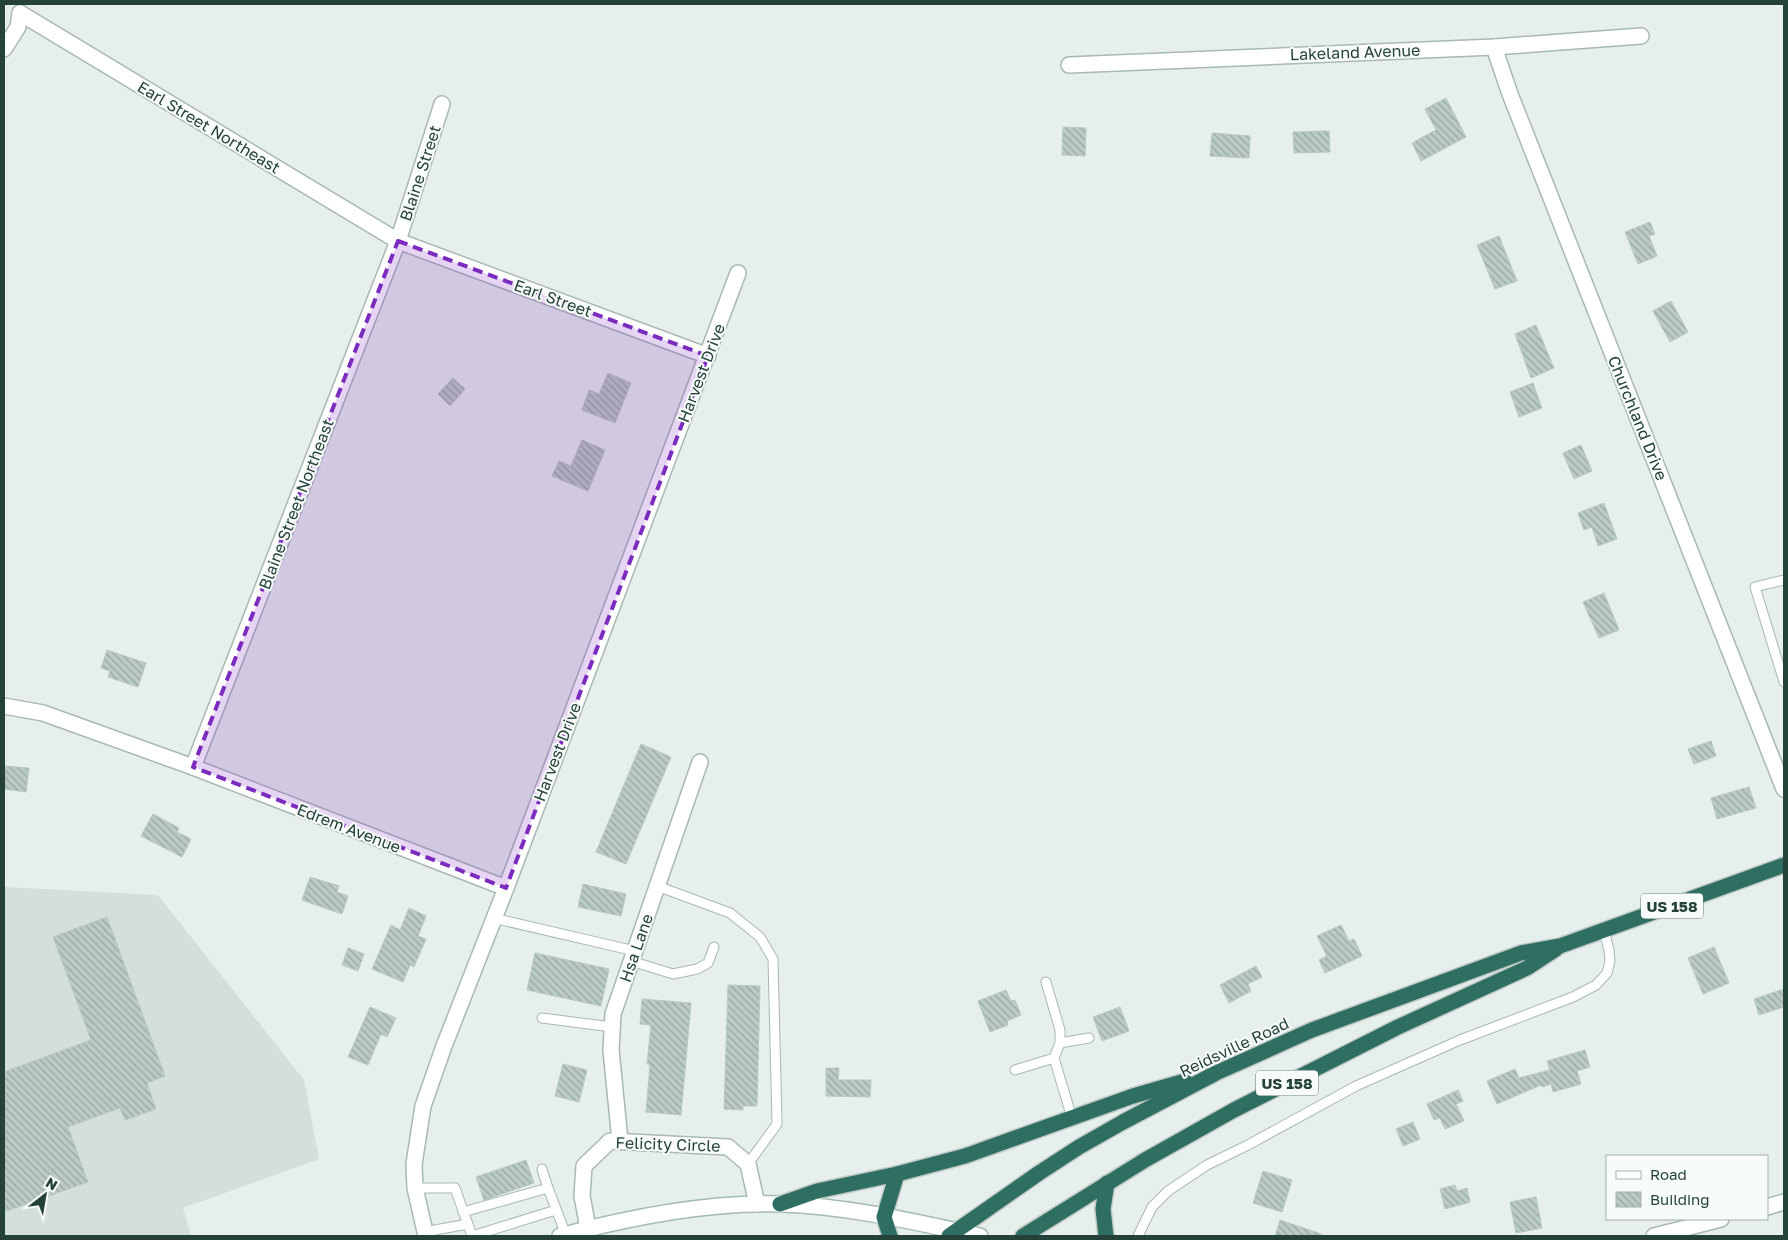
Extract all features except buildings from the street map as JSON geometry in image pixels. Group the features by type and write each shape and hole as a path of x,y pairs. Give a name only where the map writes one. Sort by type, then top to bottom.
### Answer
{"highway":[{"name":"Reidsville Road","path":"952,1234 1039,1173 1080,1147 1216,1072 1312,1030 1521,953 1560,946 1784,865"},
{"name":"Reidsville Road","path":"1023,1236 1182,1139 1269,1092 1398,1027 1527,968 1560,946"},
{"path":"780,1204 817,1192 965,1156 1133,1096 1216,1072"},
{"path":"890,1236 884,1217 897,1174"},
{"path":"1106,1236 1103,1210 1108,1183"}],"street":[{"path":"4,49 18,27 23,8"},
{"name":"Earl Street Northeast","path":"23,8 398,241"},
{"name":"Lakeland Avenue","path":"1069,65 1494,46 1641,36"},
{"name":"Churchland Drive","path":"1494,46 1518,112 1781,772 1784,789"},
{"name":"Blaine Street","path":"398,241 442,104"},
{"name":"Earl Street","path":"398,241 708,356"},
{"name":"Blaine Street Northeast","path":"193,767 398,241"},
{"name":"Harvest Drive","path":"425,1234 415,1188 414,1164 423,1106 444,1046 506,888 738,274"},
{"name":"Edrem Avenue","path":"4,706 43,713 193,767 506,888"},
{"name":"Hsa Lane","path":"620,1141 611,1050 613,1014 700,762"},
{"name":"Felicity Circle","path":"588,1228 582,1196 584,1166 610,1140 728,1146 748,1164"},
{"path":"748,1164 757,1204"},
{"path":"1768,1207 1784,1202"},
{"path":"563,1236 588,1228 684,1210 780,1204 833,1209 884,1217 952,1234 980,1236"},
{"path":"1654,1236 1717,1220"}],"lane":[{"path":"1784,580 1755,587 1784,682"},
{"path":"657,886 730,913 760,938 773,960 777,1124 748,1164"},
{"path":"493,918 633,956 673,974 697,969 708,963 714,948"},
{"path":"1138,1236 1152,1207 1168,1191 1207,1165 1248,1145 1356,1086 1460,1040 1573,997 1596,985 1607,973 1610,961 1604,931"},
{"path":"1046,982 1060,1030 1060,1043 1054,1058 1072,1118"},
{"path":"542,1018 612,1027"},
{"path":"1060,1043 1089,1038"},
{"path":"1015,1070 1054,1058"},
{"path":"542,1169 563,1236"},
{"path":"415,1188 455,1188 472,1236 556,1210"},
{"path":"463,1212 548,1188"},
{"path":"425,1234 468,1224"}],"highlighted area":[{"path":"398,241 708,356 506,888 193,767"}],"shaded area":[{"path":"4,887 158,895 304,1080 319,1159 183,1208 191,1236 4,1236"}]}
